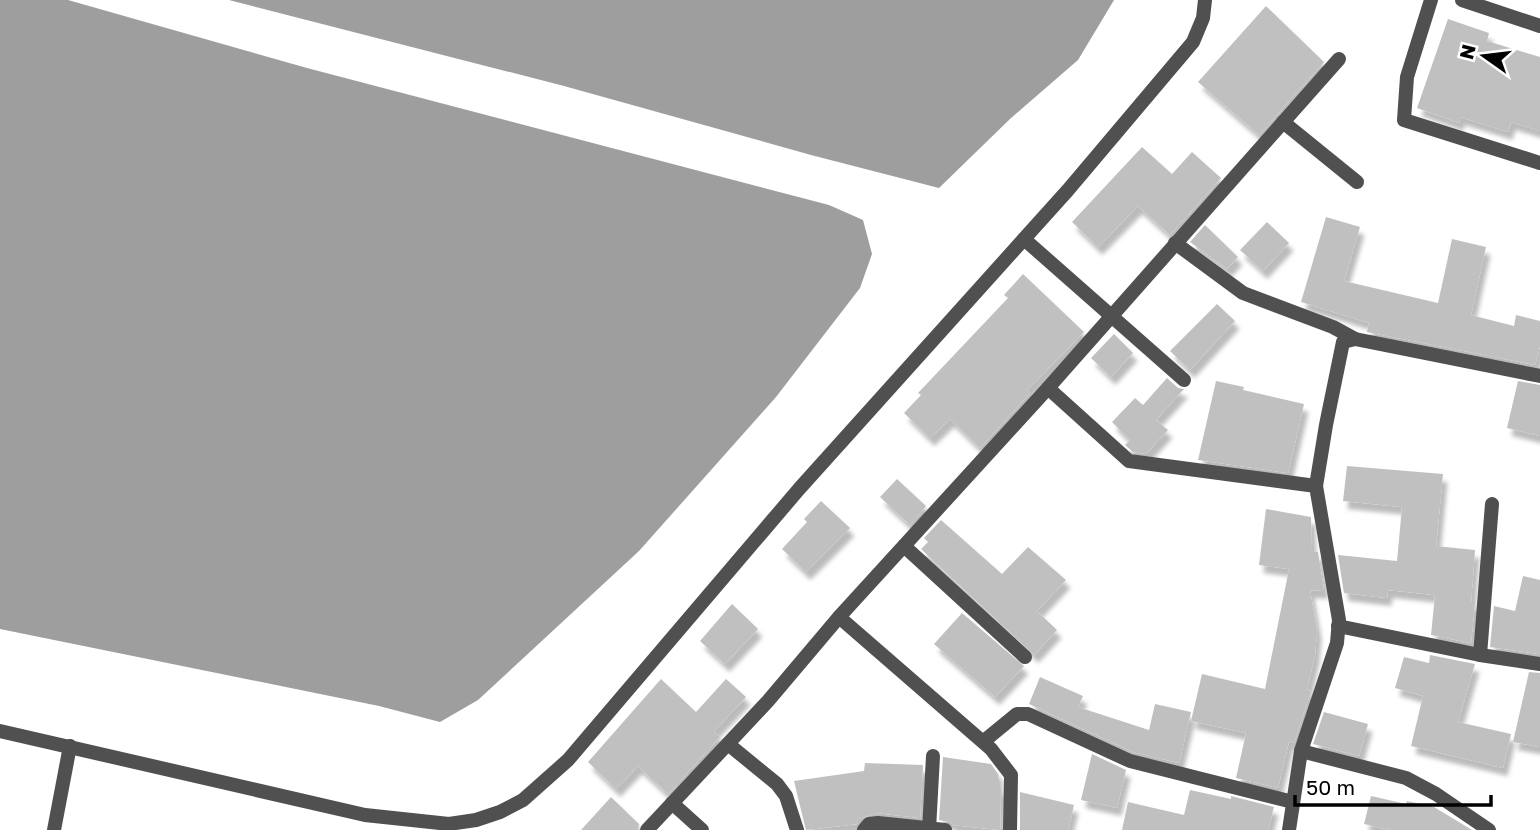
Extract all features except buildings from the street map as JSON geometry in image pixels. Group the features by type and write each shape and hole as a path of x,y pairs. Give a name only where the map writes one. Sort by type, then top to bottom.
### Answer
{"street":[{"path":"0,731 70,746 364,823 448,827 500,812 523,800 568,760 799,489 1024,239 1194,42 1203,18 1205,0"},
{"path":"1431,0 1407,77 1404,120 1540,163"},
{"path":"1462,0 1540,26"},
{"path":"648,830 768,701 839,617 1048,388 1339,59"},
{"path":"1283,122 1357,182"},
{"path":"1024,239 1184,380"},
{"path":"1175,243 1243,293 1333,327 1355,339 1540,376"},
{"path":"1289,830 1301,751 1337,643 1338,626 1316,486 1341,349 1343,342 1355,339"},
{"path":"1048,388 1129,461 1316,486"},
{"path":"1480,655 1492,504"},
{"path":"904,545 1025,657"},
{"path":"839,617 984,741 1011,775 1010,830"},
{"path":"1338,626 1480,655 1540,664"},
{"path":"984,741 1017,714 1028,714 1130,761 1293,802"},
{"path":"728,744 777,784 786,796 796,830"},
{"path":"54,830 70,746"},
{"path":"1301,751 1406,778 1436,794 1489,830"},
{"path":"929,829 933,756"},
{"path":"672,803 702,830"},
{"path":"864,830 869,824 945,830"}],"shaded area":[{"path":"0,0 68,0 307,68 829,205 863,220 872,254 860,288 776,397 639,551 478,700 440,722 379,706 0,629"},
{"path":"229,0 1114,0 1078,60 1010,119 939,188 564,86"}]}
